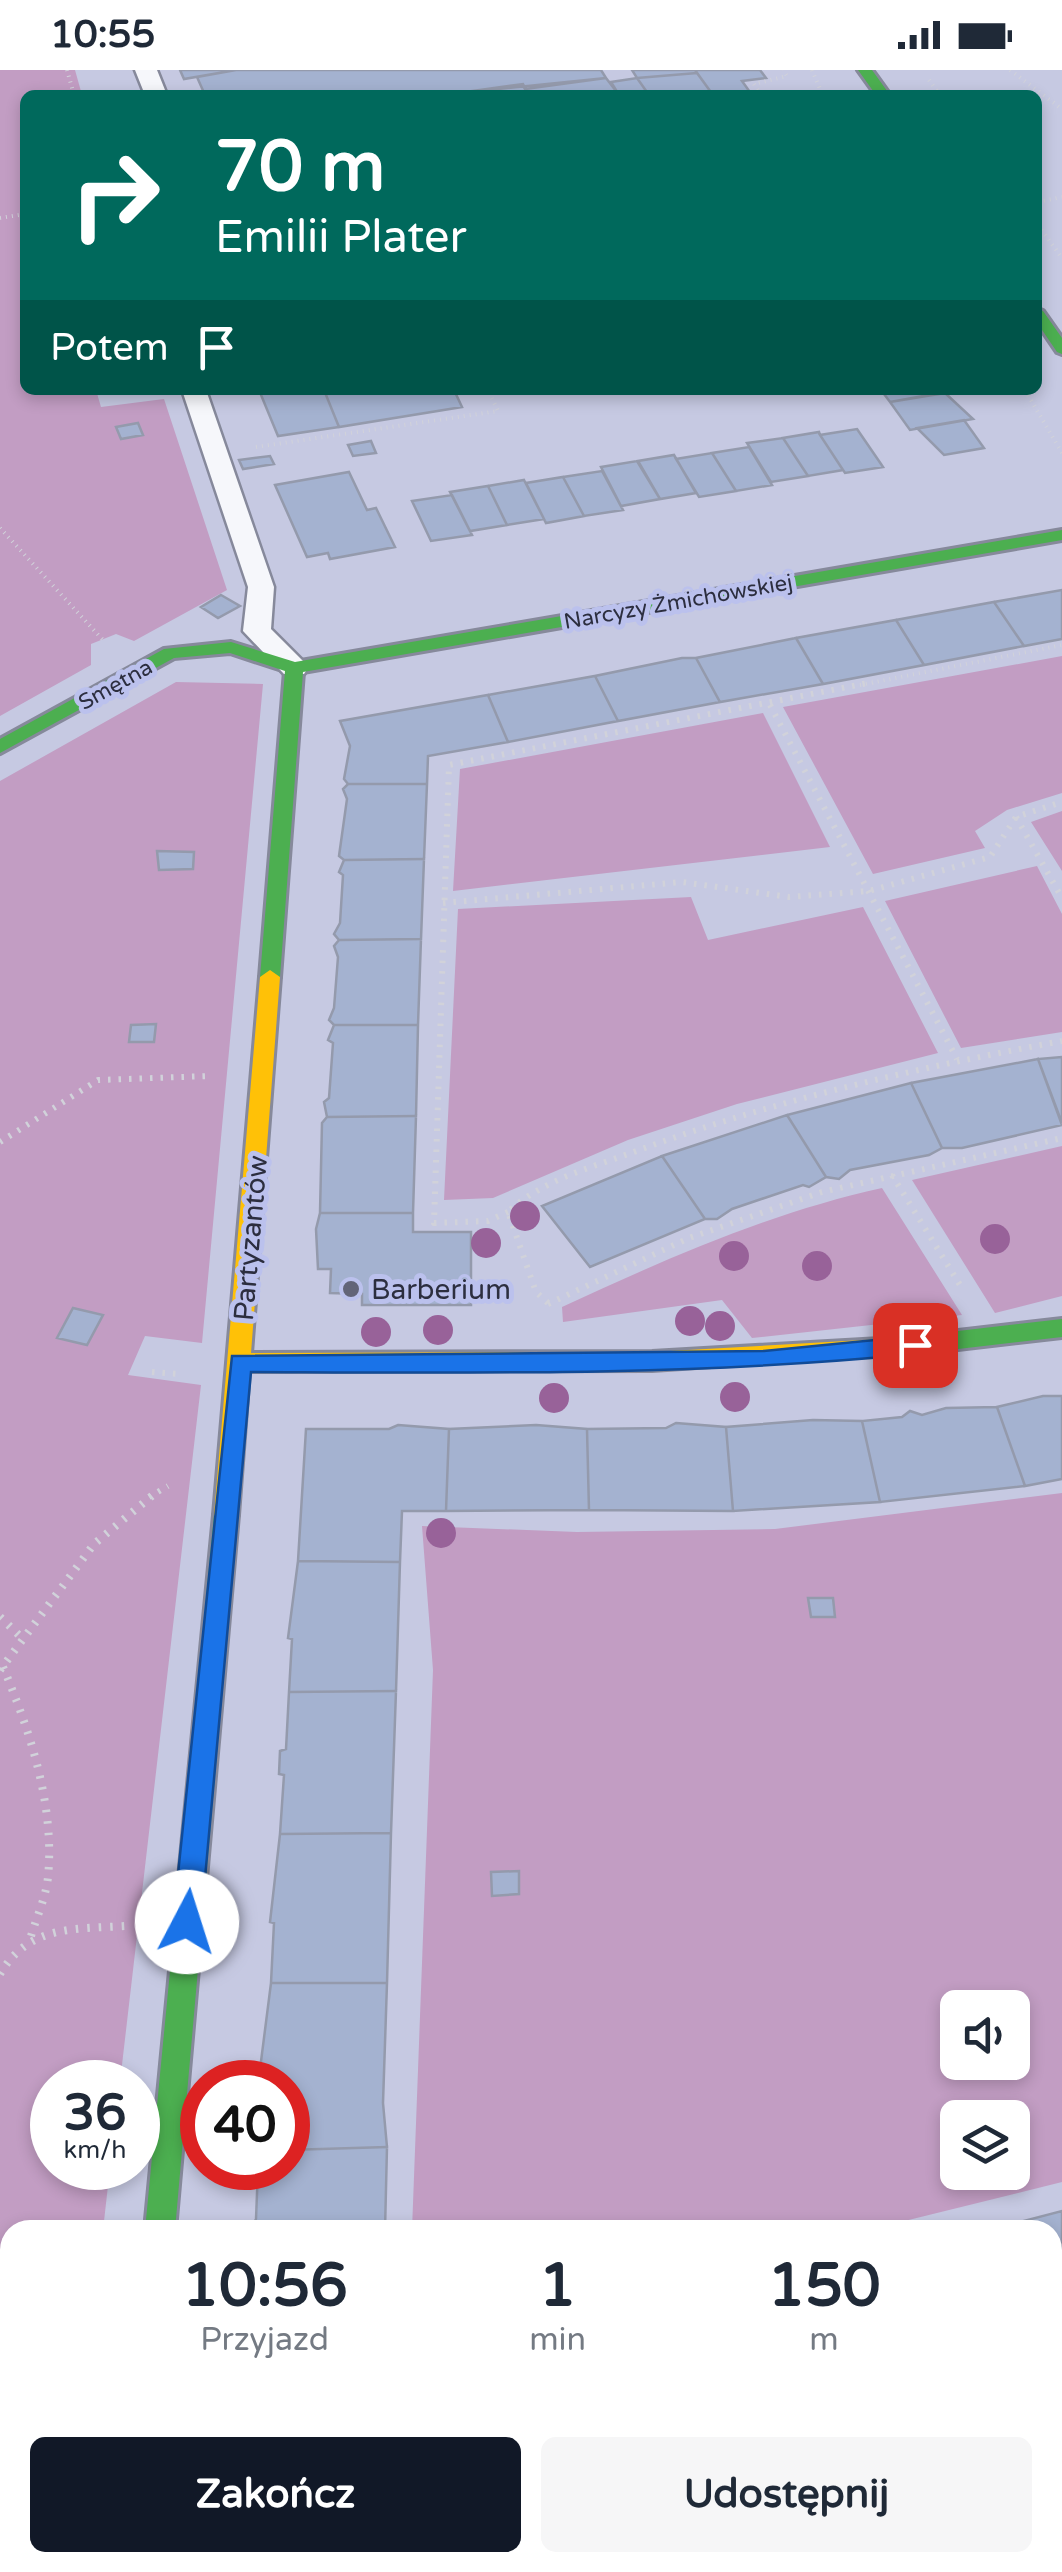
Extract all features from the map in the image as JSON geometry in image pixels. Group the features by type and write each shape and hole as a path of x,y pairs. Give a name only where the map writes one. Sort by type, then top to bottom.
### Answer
{"street":[{"path":"1042,320 1062,349"},
{"name":"Narcyzy Żmichowskiej","path":"294,668 1062,535"},
{"name":"Smętna","path":"0,746 170,653 231,646 294,668"},
{"name":"Partyzantów","path":"161,2220 240,1362 294,668"},
{"path":"240,1362 556,1365 764,1360 1062,1328"}],"lane":[{"path":"196,395 261,587 257,631 294,668"}],"path":[{"path":"758,90 754,84 777,82 787,76 784,70"},
{"path":"1010,70 1036,90"},
{"path":"1042,95 1062,109"},
{"path":"1042,100 1046,98"},
{"path":"1042,230 1062,258"},
{"path":"216,453 498,411 490,395"},
{"path":"1028,395 1062,452"},
{"path":"0,528 136,672"},
{"path":"1062,645 770,706 449,765 434,1223 488,1221 508,1212 528,1193 706,1123 957,1059 1062,1041"},
{"path":"770,706 957,1059"},
{"path":"443,903 682,882 789,897 868,891 990,856 1016,817 1062,802"},
{"path":"1016,817 1062,898"},
{"path":"0,1142 98,1080 215,1076"},
{"path":"548,1303 689,1238 822,1192 1062,1138"},
{"path":"892,1175 993,1338"},
{"path":"508,1212 536,1292 548,1303 556,1365"},
{"path":"30,1936 48,1876 41,1796 22,1709 2,1669 74,1562 134,1502 204,1468 230,1468"},
{"path":"0,1616 25,1640"},
{"path":"0,1952 30,1936 187,1922"},
{"path":"0,1974 12,1949"}],"shaded area":[{"path":"0,70 75,70 81,90 20,90 20,395 97,395 101,407 164,399 227,590 134,641 116,634 91,644 91,665 0,716"},
{"path":"1062,656 1062,793 1007,810 975,831 985,848 873,874 783,707"},
{"path":"176,682 263,684 202,1343 145,1336 128,1375 201,1385 123,2060 30,2060 30,2190 108,2190 104,2220 0,2220 0,781"},
{"path":"763,713 830,847 453,891 460,769"},
{"path":"1062,811 1062,871 1031,822"},
{"path":"1037,866 1062,914 1062,1032 961,1048 885,901"},
{"path":"691,897 708,940 863,907 938,1053 737,1104 628,1140 493,1198 444,1200 458,909"},
{"path":"1062,1146 1062,1296 995,1313 912,1180"},
{"path":"882,1188 962,1315 752,1338 722,1300 563,1322 562,1307 679,1255 799,1210"},
{"path":"1062,1493 1062,2182 1030,2190 1030,2100 940,2100 940,2190 1030,2190 908,2220 412,2220 433,1670 422,1526 577,1532 775,1529"}],"building":[{"path":"180,70 236,70 184,79"},
{"path":"236,70 601,70 606,78 489,90 203,90 197,77"},
{"path":"632,70 695,70 697,73 637,78"},
{"path":"695,70 760,70 766,78 742,81 748,90 709,90"},
{"path":"697,73 709,90 645,90 637,78"},
{"path":"606,78 615,90 526,90"},
{"path":"637,78 645,90 616,90 611,82"},
{"path":"523,84 526,90 480,90"},
{"path":"261,395 326,395 339,427 278,436"},
{"path":"326,395 456,395 462,407 339,427"},
{"path":"885,395 929,395 890,402"},
{"path":"947,395 973,419 910,430 890,402"},
{"path":"964,420 984,448 944,455 917,428"},
{"path":"138,423 143,435 121,439 116,427"},
{"path":"857,429 883,467 845,473 820,435"},
{"path":"819,432 843,470 808,476 783,438"},
{"path":"783,438 808,476 771,482 747,443"},
{"path":"371,441 376,453 353,456 348,445"},
{"path":"749,447 772,485 736,491 712,453"},
{"path":"712,453 736,491 699,497 676,459"},
{"path":"674,455 696,493 660,499 638,461"},
{"path":"270,456 274,464 243,469 239,460"},
{"path":"637,461 660,499 621,506 601,467"},
{"path":"602,471 623,510 584,516 563,477"},
{"path":"349,472 367,510 376,508 395,547 330,559 328,553 307,557 275,485"},
{"path":"563,477 584,516 546,523 526,483"},
{"path":"524,480 544,519 507,525 488,486"},
{"path":"488,486 507,525 470,531 450,492"},
{"path":"452,495 472,535 431,541 412,501"},
{"path":"1062,590 1062,639 1024,646 994,602"},
{"path":"221,595 240,606 218,618 201,607"},
{"path":"994,602 1024,646 924,665 896,620"},
{"path":"896,620 924,665 823,684 796,638"},
{"path":"796,638 823,684 720,702 696,658"},
{"path":"696,658 720,702 618,721 595,676"},
{"path":"595,676 618,721 508,742 488,695"},
{"path":"488,695 508,742 428,756 427,784 348,784 344,779 350,746 340,721"},
{"path":"348,784 427,784 424,859 344,860 339,856 347,799 343,789"},
{"path":"157,851 194,852 193,869 159,870"},
{"path":"424,859 421,939 339,940 334,934 340,923 343,875 339,872 344,860"},
{"path":"421,939 418,1025 334,1025 329,1020 334,1008 338,957 334,946 339,940"},
{"path":"156,1024 154,1042 129,1042 131,1025"},
{"path":"334,1025 418,1025 416,1116 327,1117 324,1102 329,1098 333,1043 328,1040"},
{"path":"1062,1057 1062,1123 1038,1059"},
{"path":"1038,1059 1062,1125 962,1148 942,1148 911,1083"},
{"path":"911,1083 942,1148 929,1155 850,1170 839,1179 826,1177 787,1115"},
{"path":"787,1115 826,1177 809,1187 803,1185 732,1209 717,1219 705,1219 662,1156"},
{"path":"416,1116 413,1213 320,1213 322,1123 327,1117"},
{"path":"662,1156 705,1219 590,1267 542,1206"},
{"path":"320,1213 413,1213 413,1232 471,1232 471,1305 362,1305 362,1294 330,1293 331,1269 318,1269 316,1229"},
{"path":"73,1308 103,1315 87,1345 57,1338"},
{"path":"1043,1396 1062,1396 1062,1479 1025,1486 997,1407"},
{"path":"997,1407 1025,1486 880,1502 862,1421 902,1417 910,1411 922,1415 946,1408"},
{"path":"813,1420 862,1421 880,1502 733,1511 726,1427"},
{"path":"676,1423 726,1427 733,1511 589,1510 587,1429 666,1428"},
{"path":"398,1425 449,1429 446,1511 402,1511 400,1562 298,1561 306,1429 389,1429"},
{"path":"536,1425 587,1429 589,1510 446,1511 449,1429"},
{"path":"298,1561 400,1562 396,1691 289,1692 292,1639 288,1638"},
{"path":"808,1598 833,1598 835,1617 811,1617"},
{"path":"396,1691 391,1833 280,1834 284,1775 279,1774 280,1751 286,1749 289,1692"},
{"path":"391,1833 387,1983 271,1983 274,1923 270,1922 280,1834"},
{"path":"519,1871 519,1894 492,1896 491,1872"},
{"path":"271,1983 387,1983 383,2103 387,2147 310,2149 310,2060 261,2060"},
{"path":"387,2147 385,2220 256,2219 257,2190 310,2190 310,2149"},
{"path":"1062,2211 1062,2220 1027,2220"}],"traffic: fast":[{"path":"865,70 879,90"},
{"path":"1042,320 1062,349"},
{"path":"0,747 170,653 231,647 294,668 1062,535"},
{"path":"270,977 294,668"},
{"path":"898,1347 1062,1328"},
{"path":"161,2220 226,1515"}],"traffic: slow":[{"path":"226,1515 270,977"},
{"path":"240,1362 652,1361 898,1347"}],"place":[{"name":"Barberium","path":"351,1289"}],"route":[{"path":"187,1922 240,1362 556,1365 764,1360 915,1345"}]}
